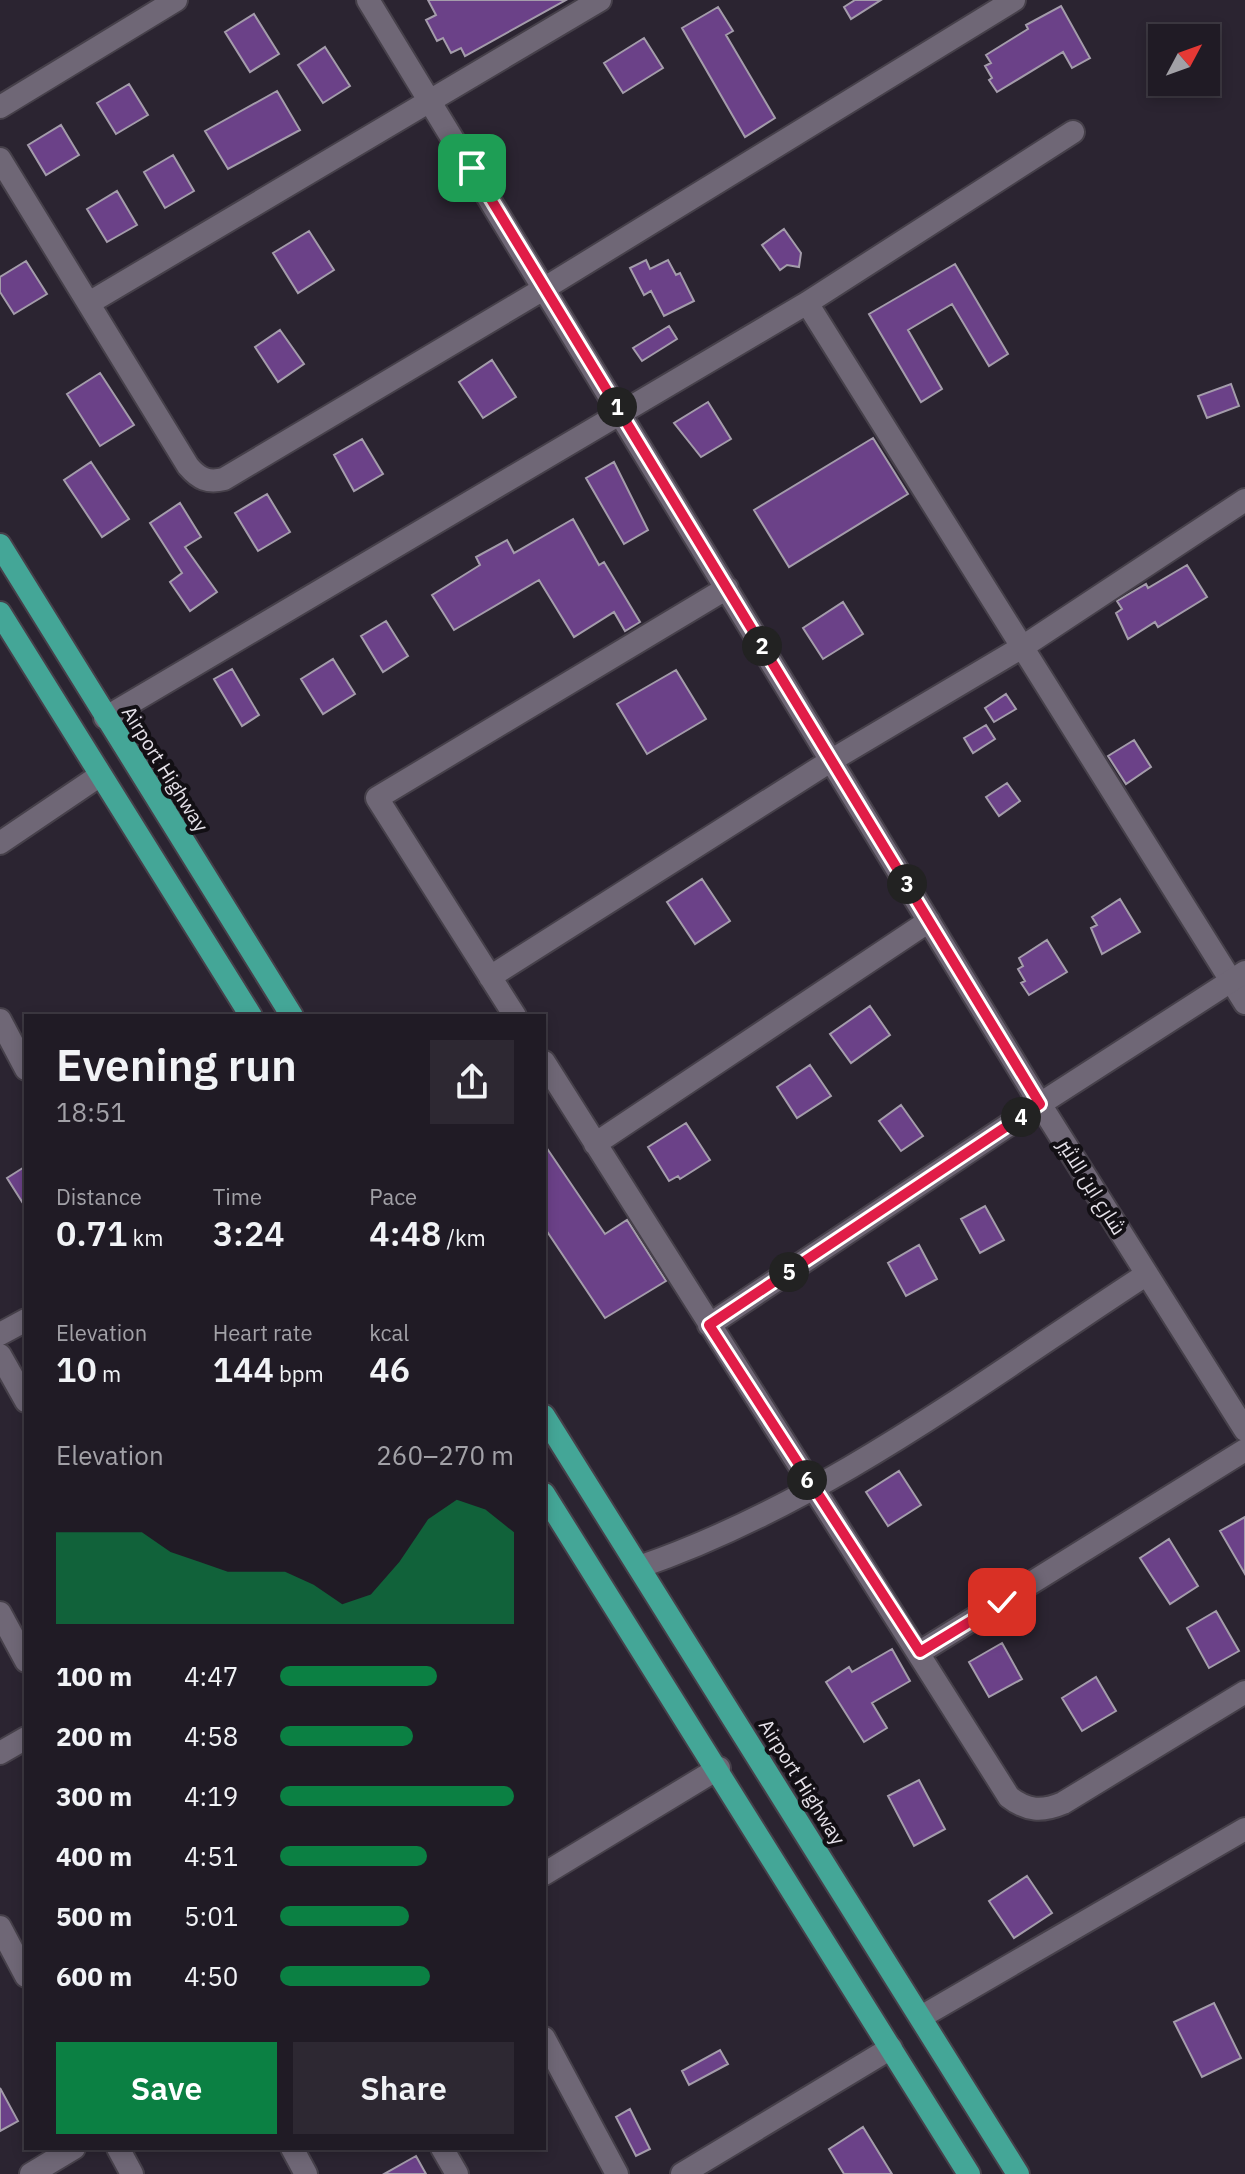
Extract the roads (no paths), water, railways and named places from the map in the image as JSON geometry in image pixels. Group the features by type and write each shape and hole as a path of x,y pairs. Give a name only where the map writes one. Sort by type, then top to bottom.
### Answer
{"highway":[{"name":"Airport Highway","path":"0,545 291,1014"},
{"path":"0,613 250,1014"},
{"name":"Airport Highway","path":"546,1419 1018,2174"},
{"path":"546,1497 719,1768 969,2174"}],"street":[{"path":"0,107 176,0"},
{"name":"شارع ابن الاثير","path":"368,0 1040,1104 1245,1430"},
{"path":"89,303 431,103 600,0"},
{"path":"0,159 188,466 196,475 213,482 224,479 545,288 1014,0"},
{"path":"105,718 622,415 807,303 1073,132"},
{"path":"807,303 1024,646 1123,813 1238,976 1245,1003"},
{"path":"490,977 832,760 1024,646 1245,500"},
{"path":"514,1014 377,798 727,588"},
{"path":"0,843 99,776"},
{"path":"595,1144 929,921"},
{"path":"709,1325 1238,976"},
{"path":"0,1020 24,1065"},
{"path":"546,1065 1009,1797 1034,1809 1047,1810 1063,1803 1245,1692"},
{"path":"639,1567 694,1548 814,1491 1147,1274"},
{"path":"0,1334 24,1321"},
{"path":"0,1355 24,1397"},
{"path":"920,1652 1245,1450"},
{"path":"0,1613 24,1657"},
{"path":"0,1753 24,1739"},
{"path":"546,1873 719,1768"},
{"path":"921,2017 1245,1829"},
{"path":"0,1927 24,1972"},
{"path":"546,2042 617,2174"},
{"path":"682,2174 891,2048"},
{"path":"31,2174 71,2150"},
{"path":"119,2150 132,2174"},
{"path":"293,2150 306,2174"},
{"path":"443,2150 457,2174"}]}
